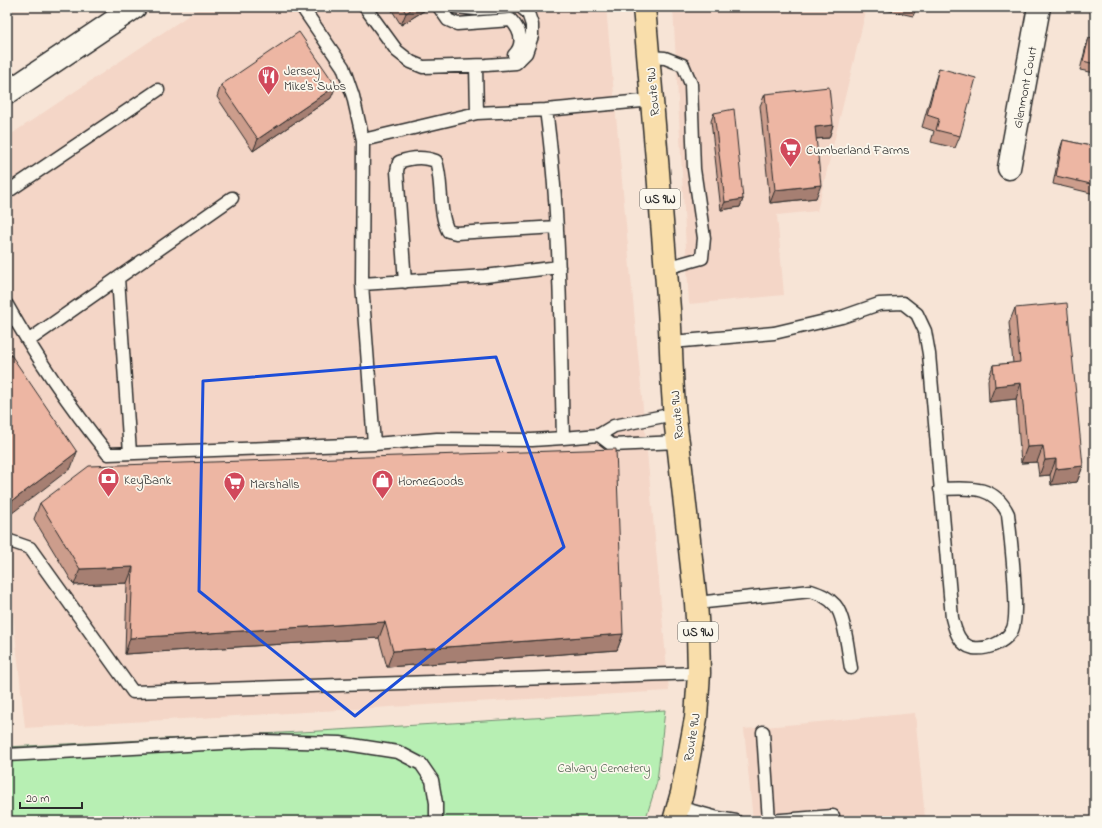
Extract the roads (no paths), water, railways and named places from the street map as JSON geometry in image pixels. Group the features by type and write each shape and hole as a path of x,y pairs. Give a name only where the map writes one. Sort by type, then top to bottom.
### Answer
{"main road":[{"name":"Route 9W","path":"644,7 653,100 672,342 674,414 696,603 698,634 699,673 696,718 676,814"}],"street":[{"path":"7,93 135,7"},
{"name":"Glenmont Court","path":"1009,168 1039,7"}],"lane":[{"path":"302,7 343,67 353,96 363,140 362,284 374,444"},
{"path":"365,7 397,51 411,62 423,67 476,66 516,63 526,53 532,36 532,25 528,13 521,7"},
{"path":"439,7 448,20 457,24 511,20 517,26 521,35 520,46 515,55 497,64"},
{"path":"456,7 476,9 514,7"},
{"path":"648,57 665,58 683,65 691,84 694,169 704,238 702,258 666,268"},
{"path":"476,66 477,113"},
{"path":"7,192 158,90"},
{"path":"363,140 477,113 546,110 653,100"},
{"path":"546,110 550,139 557,227 563,438"},
{"path":"405,282 397,171 399,162 409,158 427,158 436,161 439,173 444,223 448,231 456,233 557,227"},
{"path":"28,341 232,198"},
{"path":"362,284 485,276 559,268"},
{"path":"118,278 130,453"},
{"path":"672,342 774,333 842,317 879,304 903,303 917,314 925,331 929,354 940,489 952,618 955,631 959,639 971,647 984,649 997,644 1012,632 1015,620 1008,514 1003,503 994,496 982,490 969,488 940,489"},
{"path":"7,305 28,341 87,428 108,454 374,444 437,439 532,440 563,438 599,434 614,426 674,414"},
{"path":"599,434 612,444 678,442"},
{"path":"7,540 30,548 133,692 699,673"},
{"path":"696,603 811,591 825,596 836,606 843,622 851,668"},
{"path":"763,732 769,821 833,816"},
{"path":"7,755 259,742 340,743 398,752 421,764 432,780 436,803 436,821"},
{"path":"676,814 736,821"}],"place":[{"name":"Jersey Mike's Subs","path":"268,96"},
{"name":"Cumberland Farms","path":"790,168"},
{"name":"KeyBank","path":"108,498"},
{"name":"HomeGoods","path":"382,500"},
{"name":"Marshalls","path":"234,502"}],"park label":[{"name":"Calvary Cemetery","path":"604,767"}]}
